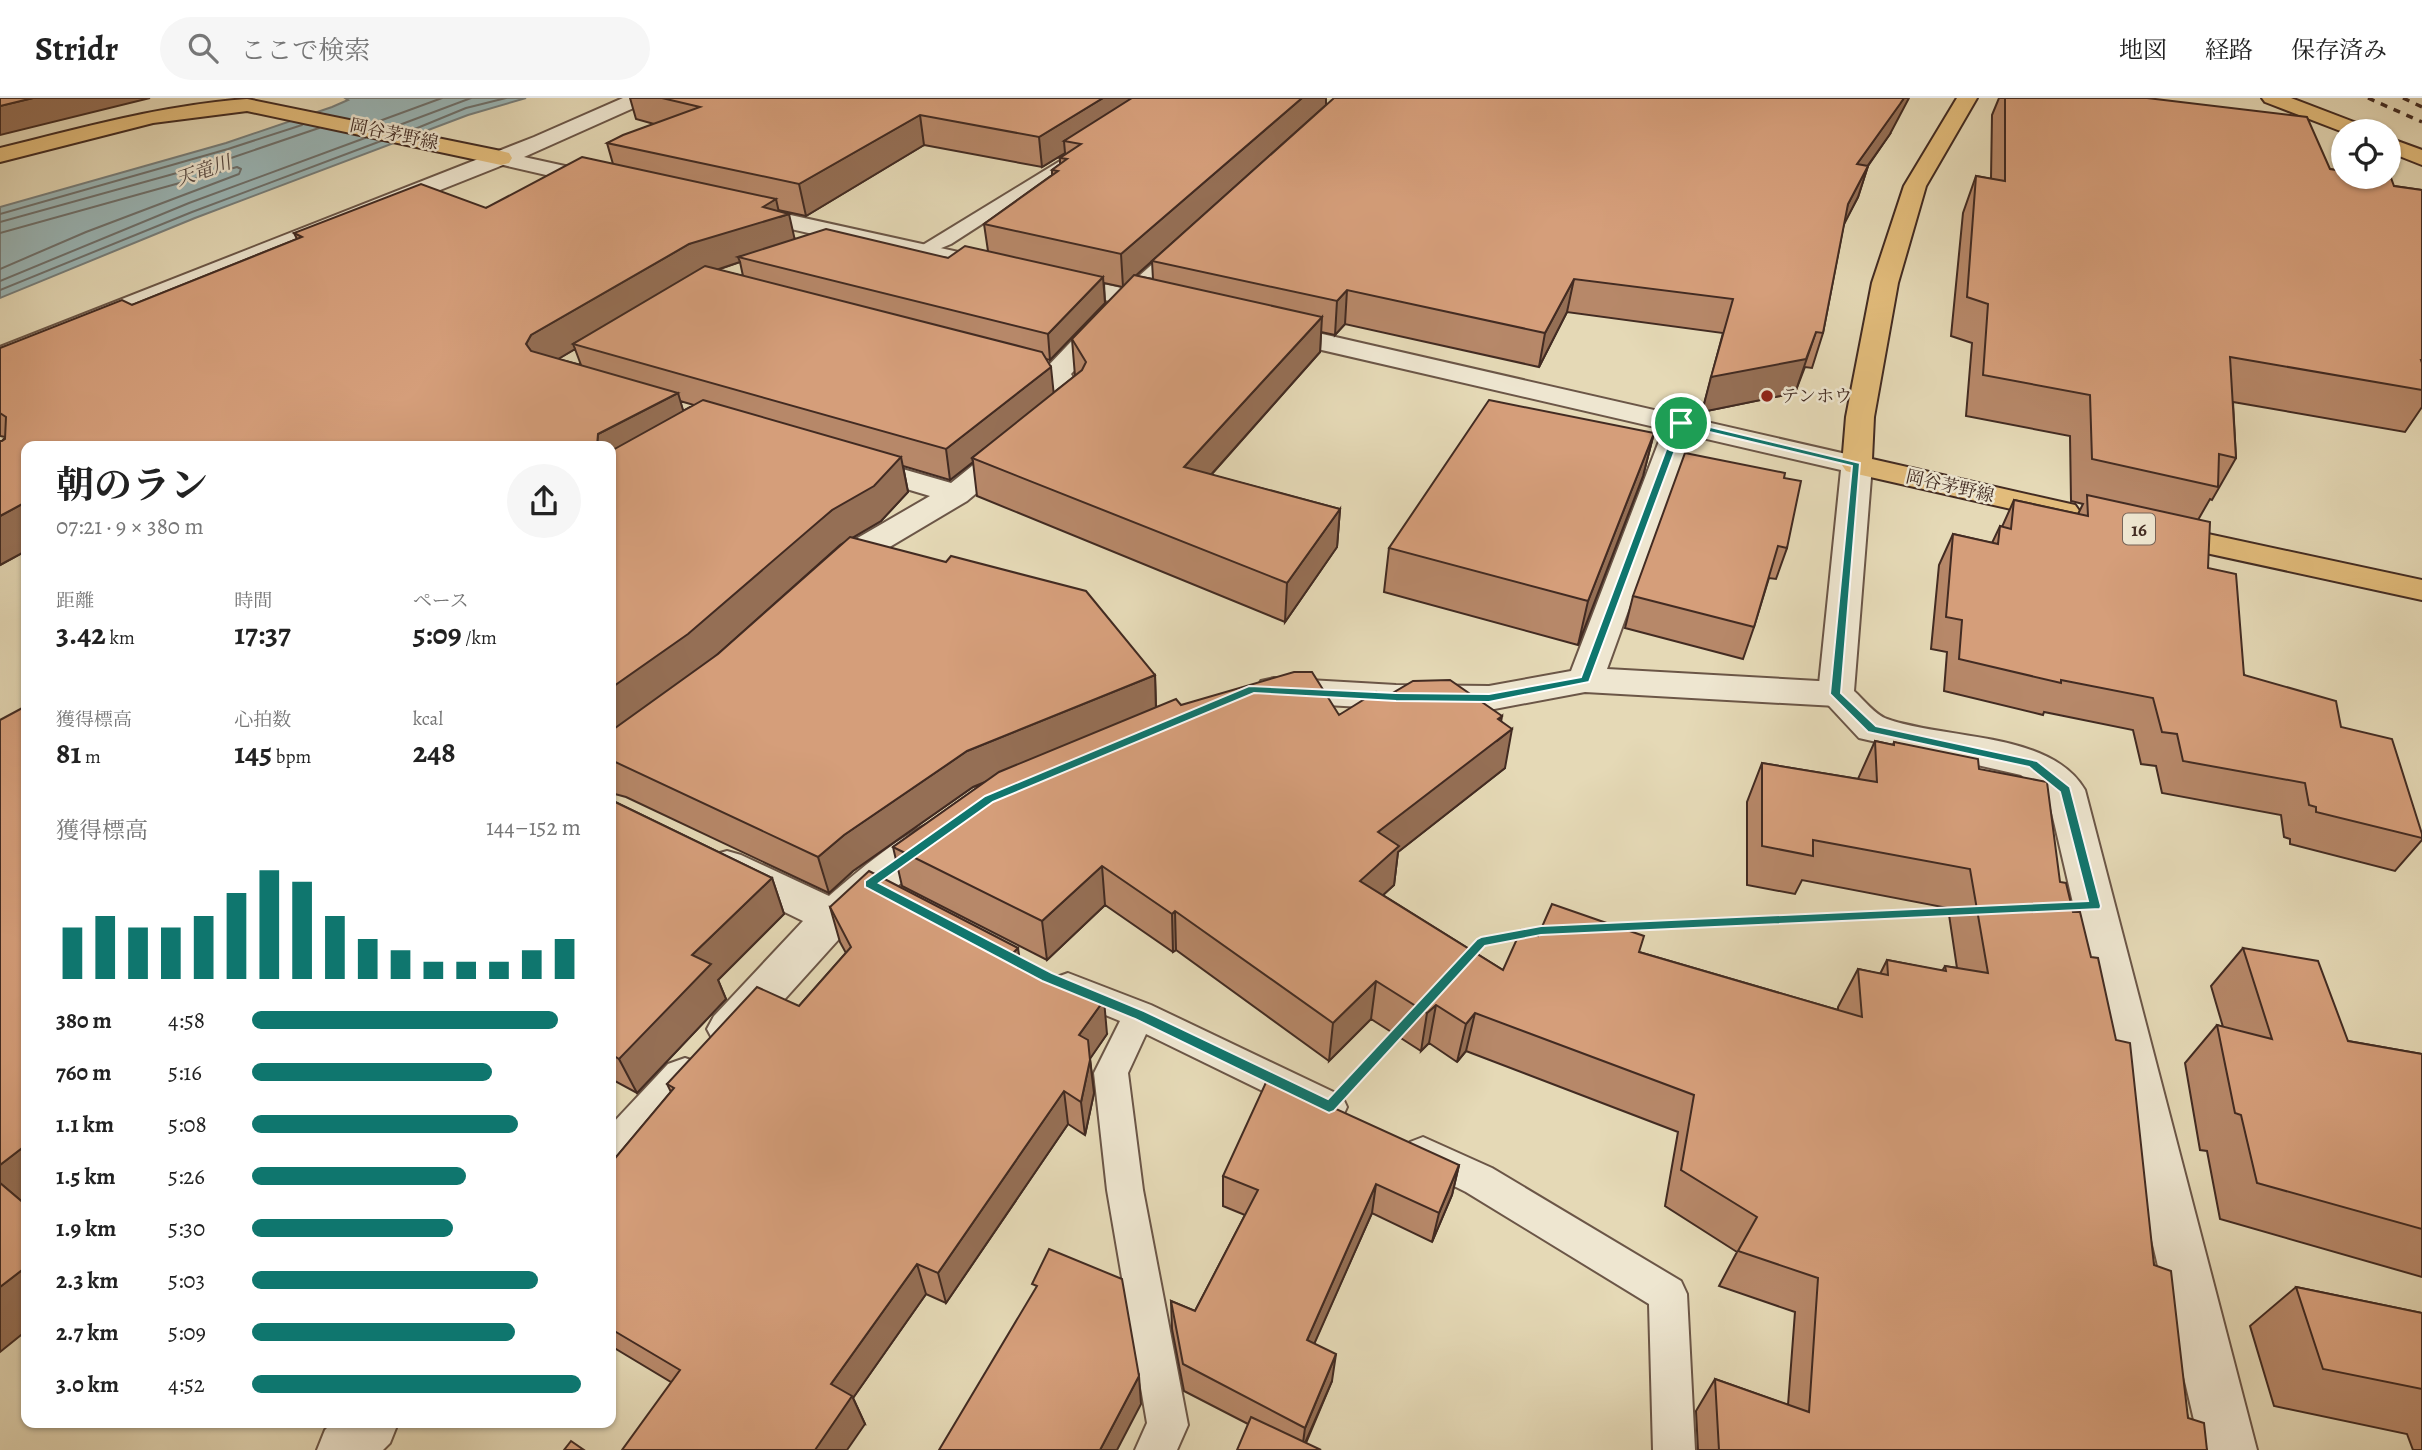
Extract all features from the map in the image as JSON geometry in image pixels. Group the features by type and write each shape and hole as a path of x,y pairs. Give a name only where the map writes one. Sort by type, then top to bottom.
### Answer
{"main road":[{"path":"1857,465 1860,417 1889,270 1915,186 1967,98"},
{"path":"2272,98 2331,120"},
{"name":"岡谷茅野線","path":"0,155 165,114 231,103 489,155"},
{"path":"2401,149 2422,158"},
{"name":"岡谷茅野線","path":"1857,465 2091,518"},
{"name":"16","path":"2130,527 2422,590"}],"street":[{"path":"0,357 489,155 640,98"},
{"path":"489,155 637,188"},
{"path":"718,206 1197,313"},
{"path":"814,590 854,555 956,494 1072,399 1044,370 1130,298 1206,229"},
{"path":"806,250 854,236"},
{"path":"1251,325 1857,465 1836,694"},
{"path":"1585,680 1681,423"},
{"path":"828,456 956,494"},
{"path":"1240,694 1252,689 1396,697 1489,698 1585,680 1836,694 1872,729 2033,764 2066,790 2229,1450"},
{"path":"616,1155 832,917 870,884 967,815"},
{"path":"697,851 832,917"},
{"path":"345,1450 365,1428"}],"lane":[{"path":"922,251 945,240 1097,143"},
{"path":"870,884 905,903"},
{"path":"1035,971 1139,1015 1342,1113"},
{"path":"1139,1015 1111,1073 1125,1190 1168,1425 1156,1450"},
{"path":"1392,1137 1479,1180 1668,1294 1674,1450"}],"path":[{"path":"1610,927 1957,912"},
{"path":"1462,963 1481,942 1555,930"},
{"path":"1342,1113 1405,1024"}],"water":[{"name":"天竜川","path":"345,98 526,98 468,115 195,218 0,298 0,207 226,143 332,107 348,100"}],"building":[{"path":"0,98 33,98 0,106"},
{"path":"662,98 1103,98 1039,137 920,115 799,184 607,143 700,107"},
{"path":"1132,98 1302,98 1121,254 984,224 1058,171 1052,170 1067,159 1060,158 1081,144 1064,141"},
{"path":"1334,98 1904,98 1857,164 1868,166 1848,204 1823,333 1816,332 1806,359 1711,377 1733,299 1574,279 1545,333 1347,290 1337,301 1152,261"},
{"path":"2005,98 2147,98 2307,117 2331,169 2331,189 2401,187 2422,190 2422,390 2230,357 2236,458 2219,454 2218,487 2092,459 2090,395 1983,375 1988,304 1967,297 1976,176 2005,181"},
{"path":"582,157 776,199 763,207 789,214 689,244 531,335 526,344 531,351 678,393 598,434 597,441 21,441 21,505 0,516 0,441 5,439 6,417 0,413 0,348 122,300 132,305 302,237 294,233 421,184 486,208"},
{"path":"826,229 948,258 965,246 1103,277 1048,334 738,257"},
{"path":"705,266 1042,352 1051,367 946,449 573,344"},
{"path":"1134,275 1322,317 1184,467 1340,509 1287,583 972,458 1082,370 1086,362 1072,339"},
{"path":"703,400 901,457 874,486 832,510 688,634 616,684 616,448"},
{"path":"1489,400 1654,433 1588,601 1389,548"},
{"path":"1685,453 1785,473 1784,478 1801,481 1787,548 1778,546 1754,627 1633,596"},
{"path":"2087,495 2210,522 2208,568 2236,574 2244,675 2336,701 2341,727 2392,739 2422,838 2316,812 2316,807 2309,805 2305,783 2183,761 2177,734 2162,732 2153,698 2061,680 2061,683 1959,659 1962,620 1946,617 1953,534 1998,544 2000,526 2011,529 2014,500 2088,516"},
{"path":"850,537 946,562 951,556 1086,591 1155,675 967,751 844,835 818,857 616,762 616,727 718,654"},
{"path":"1294,672 1312,672 1339,715 1376,692 1384,698 1413,681 1450,680 1502,716 1498,719 1512,729 1378,832 1399,846 1360,881 1503,970 1521,930 1538,936 1552,904 1644,936 1639,952 1862,1017 1858,969 1888,975 1887,960 1946,971 1945,966 1988,973 1970,869 1813,840 1813,856 1762,846 1762,763 1877,782 1875,741 1894,745 1894,742 1978,759 1979,769 2047,782 2060,882 2066,883 2073,912 2080,912 2091,957 2098,958 2116,1040 2130,1043 2154,1265 2171,1271 2188,1418 2204,1423 2207,1450 1719,1450 1715,1379 1809,1412 1818,1278 1738,1251 1757,1217 1681,1170 1694,1095 1475,1013 1466,1024 1436,1005 1427,1013 1376,981 1333,1023 1175,911 1172,914 1102,866 1042,921 893,847 999,772 1176,699 1181,705"},
{"path":"21,709 21,1149 0,1165 0,720"},
{"path":"616,802 772,878 692,955 711,964 619,1059 616,1057"},
{"path":"869,871 1018,948 1009,957 1104,1000 1079,1035 1088,1040 1090,1060 1081,1102 1064,1091 938,1273 917,1264 831,1384 852,1396 815,1450 622,1450 680,1370 616,1332 616,1157 674,1088 667,1084 757,987 799,1006 851,947 830,907"},
{"path":"2243,948 2318,961 2348,1041 2422,1054 2422,1229 2257,1183 2241,1115 2235,1113 2217,1025 2272,1039"},
{"path":"1268,1078 1459,1165 1439,1213 1376,1184 1307,1340 1336,1354 1305,1428 1183,1364 1171,1301 1195,1311 1258,1190 1223,1176"},
{"path":"0,1183 21,1201 21,1271 0,1287"},
{"path":"1049,1249 1122,1279 1139,1376 1100,1450 939,1450 1037,1286 1032,1284"},
{"path":"2296,1287 2422,1313 2422,1389 2323,1369"},
{"path":"1251,1417 1321,1450 1237,1450"},
{"path":"571,1441 584,1450 564,1450"}],"railway":[{"path":"2368,98 2422,122"},
{"path":"2403,98 2422,107"}],"place":[{"name":"テンホウ","path":"1767,396"}],"route":[{"path":"1681,423 1857,465 1836,694 1872,729 2033,764 2066,790 2095,906 1541,930 1481,942 1329,1107 1139,1015 1047,977 870,884 989,799 1252,689 1396,697 1489,698 1585,680 1681,423"}]}
